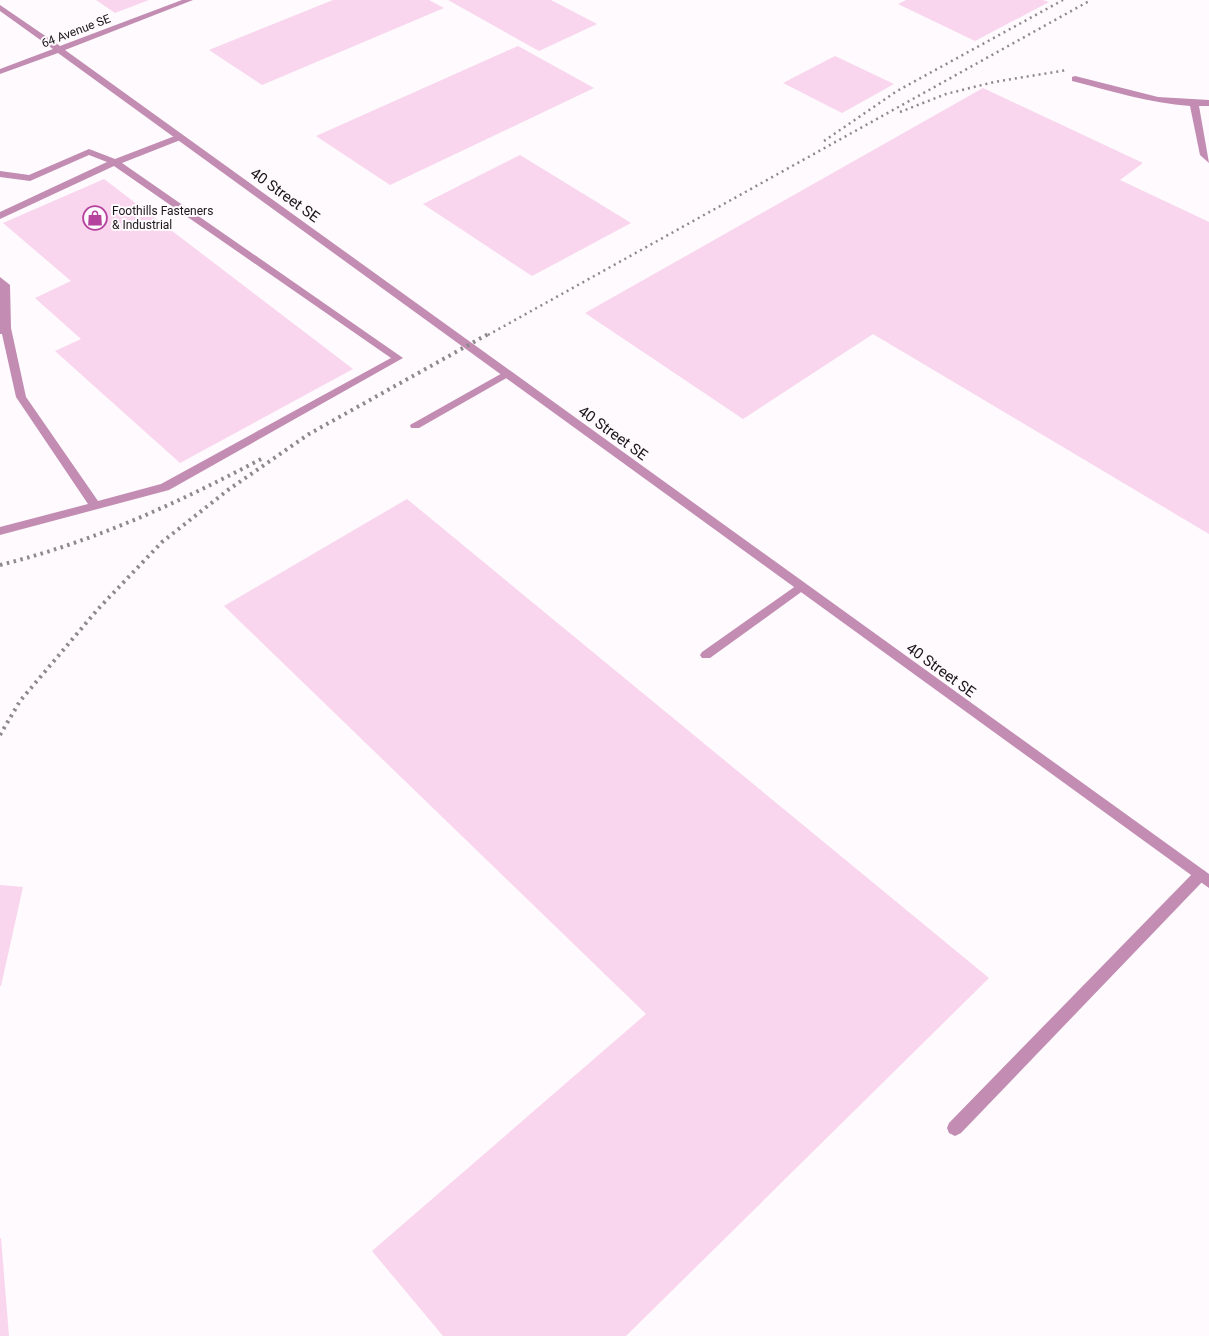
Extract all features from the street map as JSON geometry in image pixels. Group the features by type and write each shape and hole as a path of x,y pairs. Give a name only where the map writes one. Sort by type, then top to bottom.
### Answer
{"street":[{"name":"64 Avenue SE","path":"0,72 189,0"},
{"name":"40 Street SE","path":"0,7 1204,879"},
{"path":"1075,79 1147,98 1194,104 1209,103"},
{"path":"1194,104 1204,155 1209,160"},
{"path":"0,216 115,162 180,137"},
{"path":"0,174 30,178 89,152 115,162 398,358 166,488 0,531"},
{"path":"2,284 3,329 21,397 95,506"},
{"path":"415,425 506,374"},
{"path":"706,656 800,587"},
{"path":"955,1128 1204,879"}],"building":[{"path":"96,0 149,0 115,13"},
{"path":"333,0 429,0 444,8 262,85 209,50"},
{"path":"448,0 551,0 597,24 539,51"},
{"path":"906,0 1043,0 1049,2 975,41 898,4"},
{"path":"518,46 594,88 390,185 316,136"},
{"path":"835,56 894,84 842,113 783,83"},
{"path":"983,88 1143,163 1120,180 1209,222 1209,534 873,334 743,419 585,313"},
{"path":"520,155 631,223 532,276 423,204"},
{"path":"104,179 353,369 180,463 55,351 81,339 35,298 71,281 3,223"},
{"path":"407,499 989,978 626,1336 443,1336 372,1251 646,1014 224,606"},
{"path":"0,885 23,887 1,986 0,986"},
{"path":"1,1238 9,1336 0,1336"}],"railway":[{"path":"824,141 897,91 1063,0"},
{"path":"488,335 1091,0"},
{"path":"900,112 946,94 994,82 1067,70"},
{"path":"0,735 20,701 98,609 162,542 228,490 309,434 490,333"},
{"path":"0,565 68,545 134,520 167,506 263,458"}],"place":[{"name":"Foothills Fasteners & Industrial","path":"95,218"}]}
